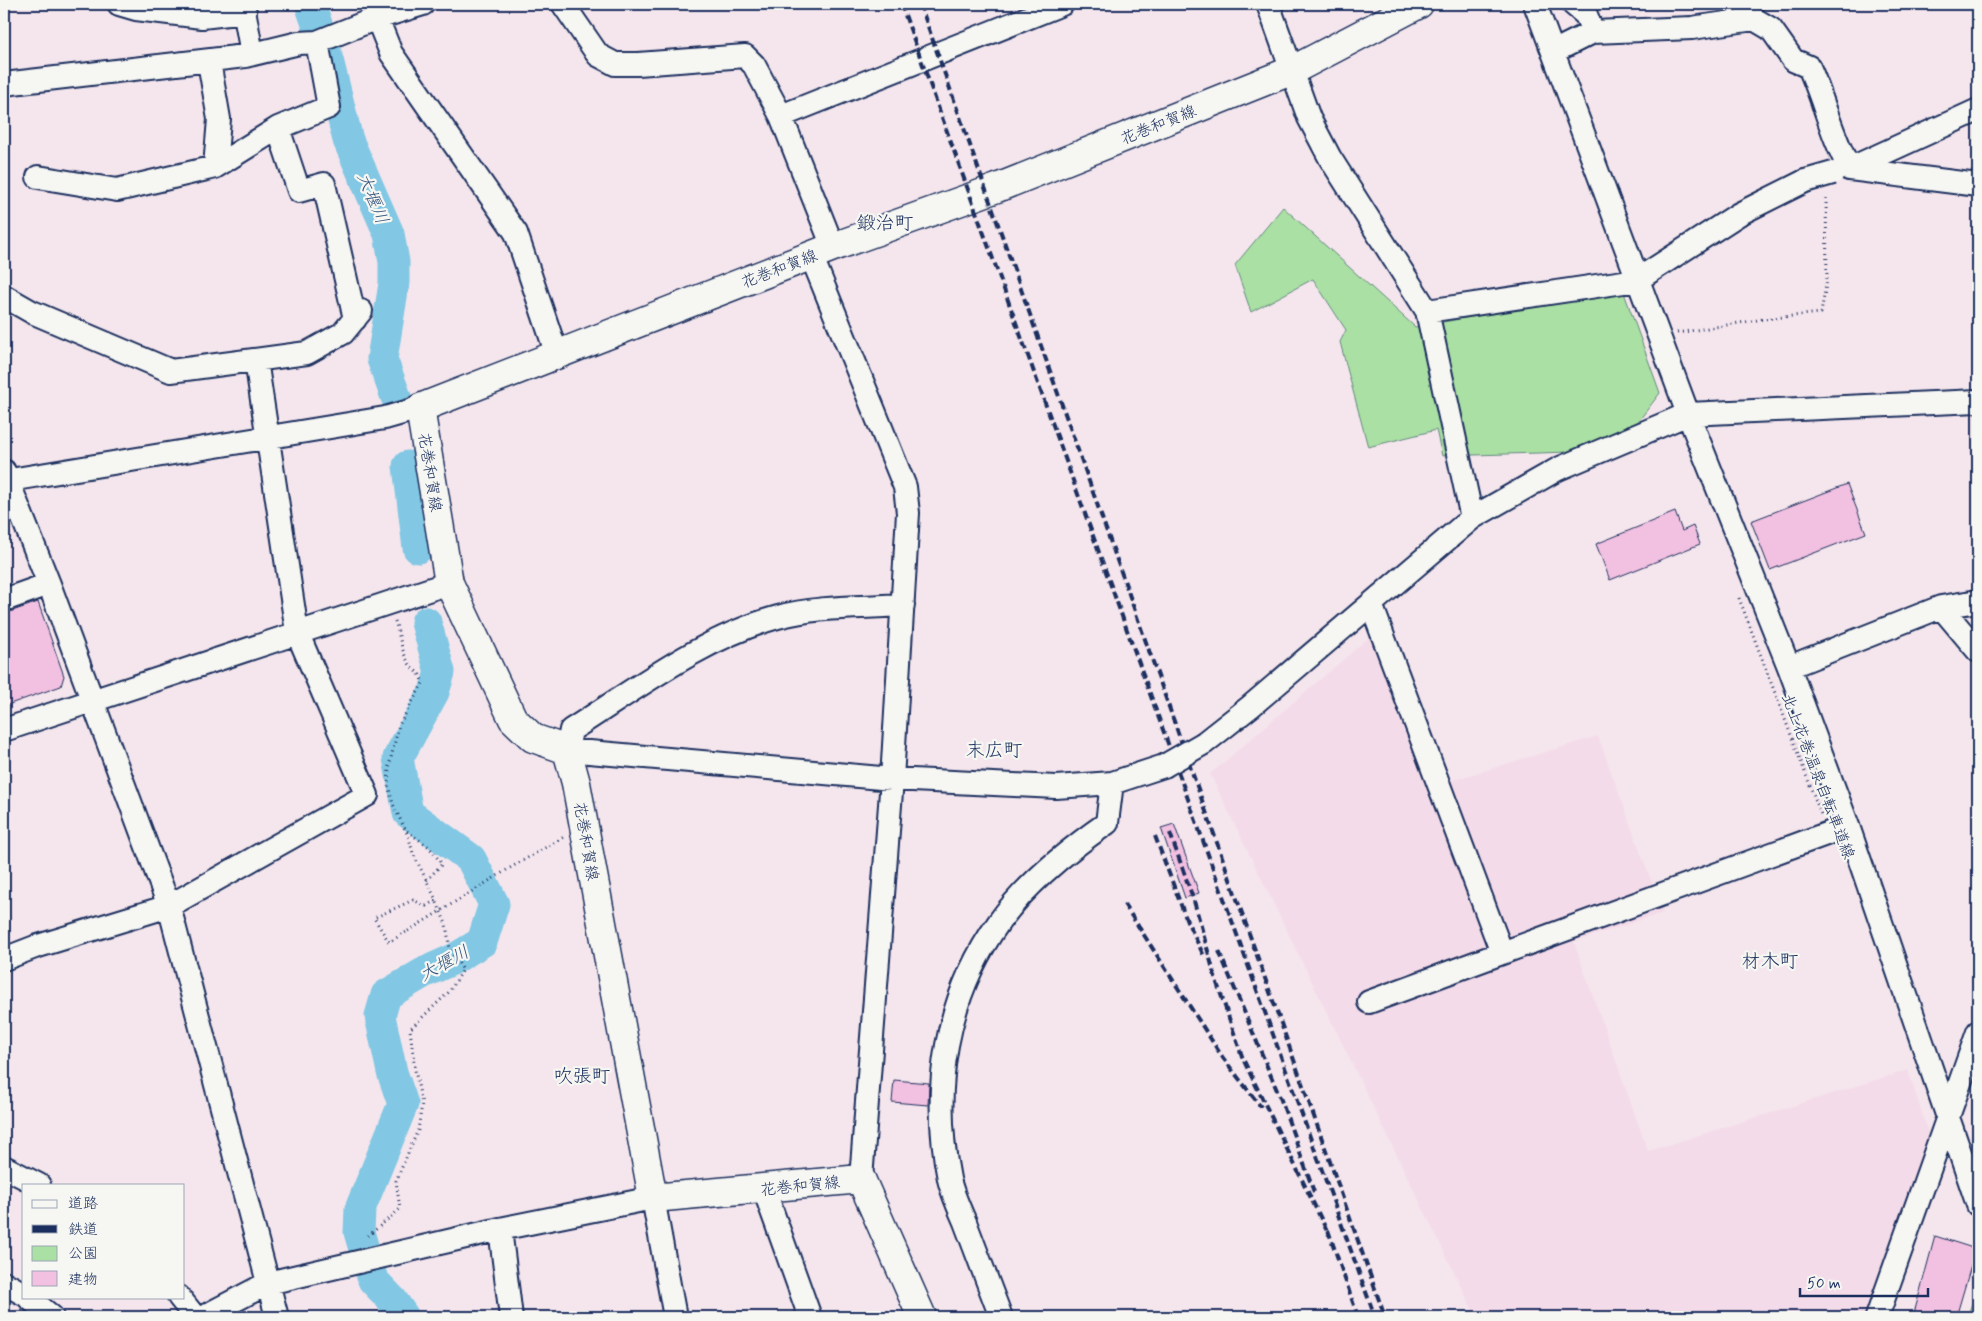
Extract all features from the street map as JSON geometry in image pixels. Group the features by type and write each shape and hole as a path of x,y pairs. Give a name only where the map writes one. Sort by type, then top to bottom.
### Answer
{"main road":[{"name":"花巻和賀線","path":"922,1317 861,1179 653,1198 576,783 567,750 533,738 513,719 449,582 420,408 822,251 997,188 1293,70 1419,4"}],"street":[{"path":"119,4 136,9 202,17 244,8 252,54"},
{"path":"4,84 209,62 252,54 324,38 377,18 424,4"},
{"path":"563,4 598,55 614,64 745,56 754,65 781,116 822,251 905,487 908,513 892,779 861,1179"},
{"path":"781,116 1062,4"},
{"path":"1268,4 1309,118 1330,158 1428,311 1472,518"},
{"path":"1535,4 1688,414 1790,667 1838,830 1947,1118 1969,1150 1978,1205"},
{"path":"1573,4 1586,15 1593,32"},
{"path":"377,18 391,52 516,233 557,355"},
{"path":"1553,52 1593,32 1692,28 1754,19 1771,28 1793,60 1809,66 1823,98 1839,150 1828,178"},
{"path":"38,177 117,190 215,167 278,128 329,107 324,38"},
{"path":"209,62 219,119 215,167"},
{"path":"1428,311 1638,280 1739,214 1828,178 1978,110"},
{"path":"4,296 32,312 171,371 307,353 343,333 358,315 324,184 298,191 278,128"},
{"path":"1828,178 1978,185"},
{"path":"4,959 35,947 169,906 368,795 297,632 266,437 256,360"},
{"path":"903,605 808,611 777,618 725,637 678,662 571,730 567,750 892,779 1056,787 1112,783 1164,766 1204,743 1472,518 1558,469 1688,414 1978,401"},
{"path":"276,1317 169,906 90,700 49,584 5,477 385,418 420,408"},
{"path":"4,730 449,582"},
{"path":"4,600 49,584"},
{"path":"1790,667 1940,606 1978,600"},
{"path":"1371,604 1502,953"},
{"path":"1940,606 1978,651"},
{"path":"1001,1317 949,1180 943,1132 941,1073 952,1018 971,968 999,922 1068,850 1107,822 1112,783"},
{"path":"1369,1002 1838,830"},
{"path":"1877,1317 1978,1032"},
{"path":"4,1167 37,1184"},
{"path":"764,1189 810,1317"},
{"path":"203,1317 268,1283 500,1228 653,1198 675,1317"},
{"path":"500,1228 510,1317"},
{"path":"4,1283 22,1293"},
{"path":"29,1298 52,1317"},
{"path":"180,1298 195,1317"}],"path":[{"path":"1674,334 1764,318 1821,313 1827,279 1828,178"},
{"name":"北上花巻温泉自転車道線","path":"1737,594 1838,830"},
{"path":"368,1236 400,1209 396,1181 418,1130 422,1104 410,1030 449,992 463,970 450,949 446,924 436,900 425,882 406,831 393,804 388,785 389,766 399,725 423,683 419,673 410,668 406,660 394,618"},
{"path":"436,900 426,906 414,900 374,918 389,942 510,868 584,826"},
{"path":"406,831 429,847 442,864 425,882"}],"shaded area":[{"path":"1388,621 1450,781 1598,736 1663,913 1574,942 1648,1151 1908,1070 1929,1135 1865,1317 1476,1317 1210,774"}],"green space":[{"path":"1283,207 1415,327 1623,290 1660,393 1637,423 1570,452 1442,456 1436,430 1368,447 1340,342 1346,330 1313,279 1251,312 1235,265"},
{"path":"1978,1287 1978,1317 1967,1317"}],"building":[{"path":"1847,484 1866,533 1770,570 1751,521"},
{"path":"1675,512 1682,531 1693,526 1700,544 1610,580 1596,544"},
{"path":"38,602 64,676 61,686 4,706 4,614"},
{"path":"1174,824 1199,893 1185,898 1161,828"},
{"path":"894,1080 929,1083 928,1105 892,1102"},
{"path":"1935,1236 1976,1249 1956,1317 1913,1317"}],"waterway":[{"name":"大堰川","path":"310,4 324,44 348,140 389,234 394,262 394,284 382,359 396,397"},
{"name":"大堰川","path":"408,466 418,548"},
{"name":"大堰川","path":"404,1317 393,1301 373,1280 359,1232 360,1209 403,1104 392,1072 380,1016 386,995 482,942 494,904 471,859 408,813 398,758 434,692 440,672 426,622"}],"railway":[{"path":"901,4 1375,1317"},
{"path":"920,4 1385,1317"},
{"path":"1170,833 1194,901 1216,980 1243,1059 1329,1235"},
{"path":"1155,836 1187,921 1204,956"},
{"path":"1124,904 1223,1058 1261,1107"},
{"path":"1219,951 1281,1100 1314,1192"},
{"path":"1328,1230 1358,1317"}],"district":[{"name":"鍛治町","path":"885,222"},
{"name":"末広町","path":"994,749"},
{"name":"材木町","path":"1770,960"},
{"name":"吹張町","path":"582,1075"}]}
